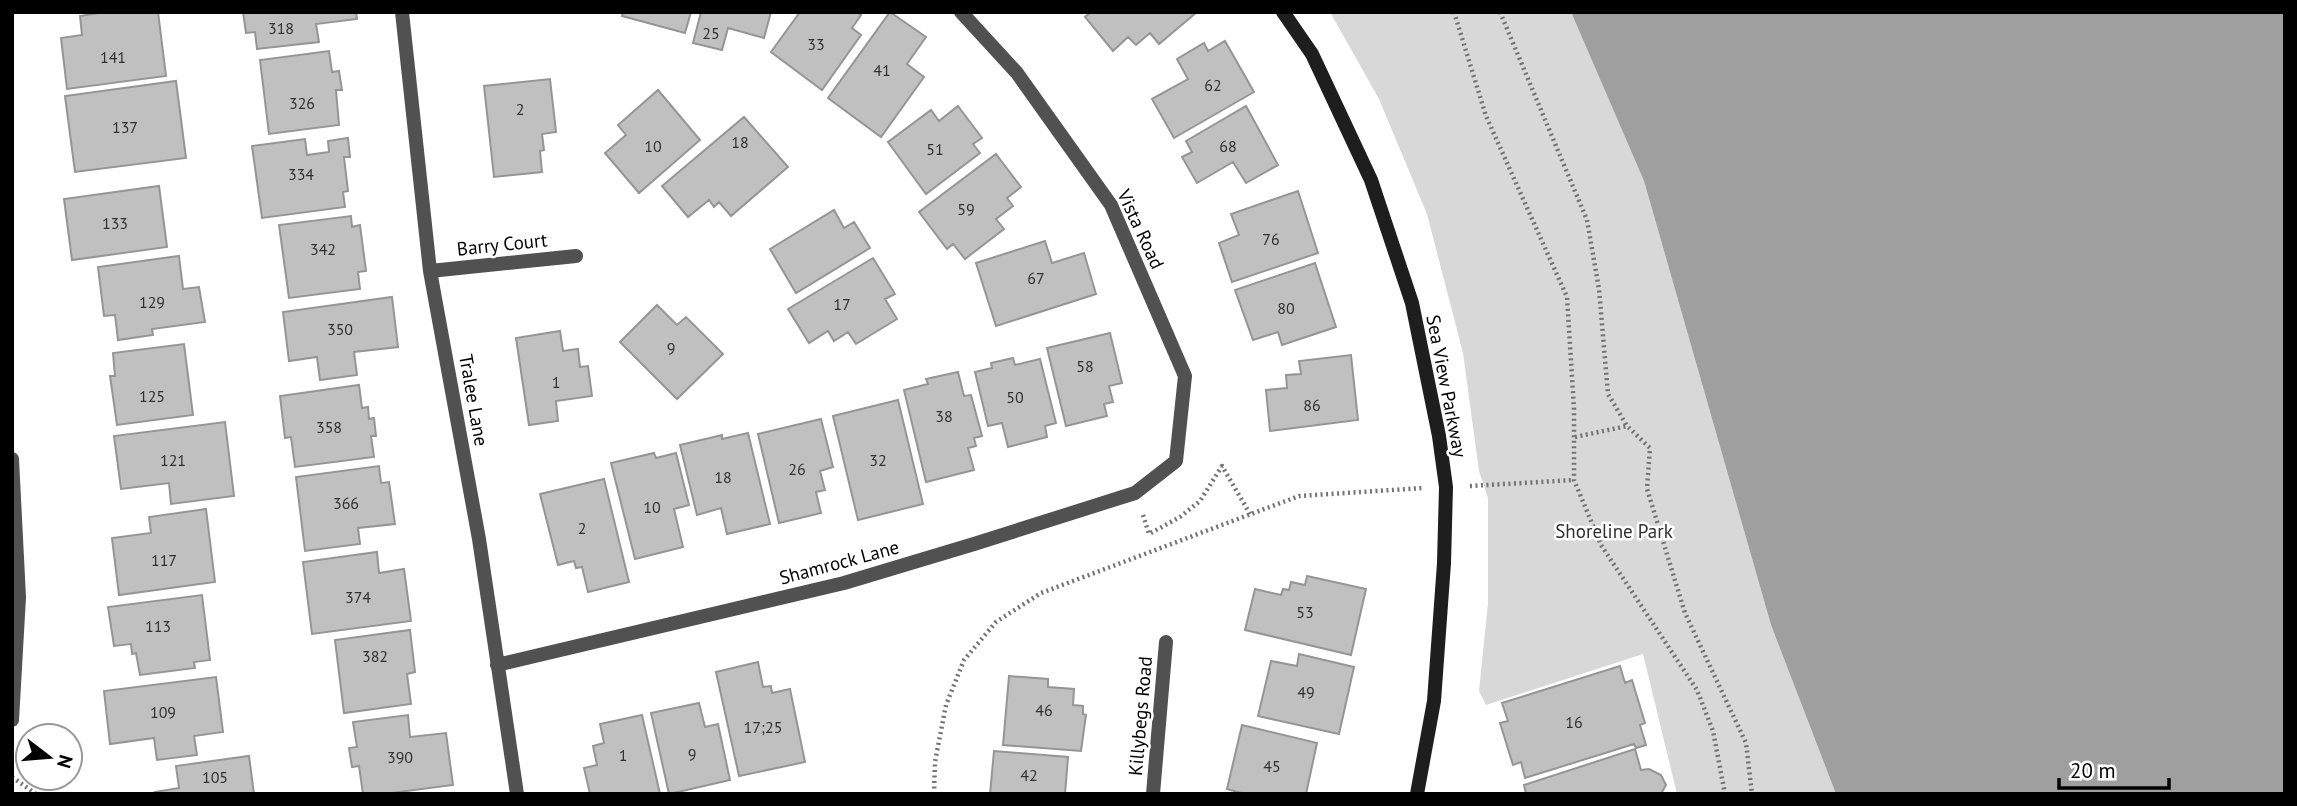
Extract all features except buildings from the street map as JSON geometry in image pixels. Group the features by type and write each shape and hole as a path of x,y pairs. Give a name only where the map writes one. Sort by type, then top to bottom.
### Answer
{"street":[{"name":"Tralee Lane","path":"402,12 430,271 480,539 517,794"},
{"name":"Vista Road","path":"961,12 1017,73 1111,205 1185,376 1176,461"},
{"name":"Sea View Parkway","path":"1283,12 1312,54 1371,180 1412,303 1446,487 1444,563 1434,701 1417,794"},
{"name":"Barry Court","path":"430,271 576,256"},
{"path":"12,459 19,597 12,720"},
{"name":"Shamrock Lane","path":"497,665 844,583 1135,493 1176,461"},
{"name":"Killybegs Road","path":"1153,794 1166,642"}],"path":[{"path":"1454,12 1486,116 1567,297 1575,437 1574,480 1601,545 1697,690 1713,732 1725,794"},
{"path":"1500,12 1587,220 1599,289 1608,394 1627,426 1650,448 1647,489 1685,613 1746,743 1752,794"},
{"path":"1575,437 1627,426"},
{"path":"1135,493 1149,534 1180,517 1200,500 1222,466 1250,514"},
{"path":"934,794 935,762 946,705 964,660 996,622 1041,593 1298,496 1574,480"},
{"path":"12,777 37,794"}],"green space":[{"name":"Shoreline Park","path":"1330,12 1571,12 1644,181 1771,625 1836,794 1677,794 1643,654 1486,705 1479,691 1488,603 1488,498 1479,471 1463,353 1427,214 1379,99"}],"shaded area":[{"path":"1571,12 2285,12 2285,794 1836,794 1771,625 1644,181"}]}
